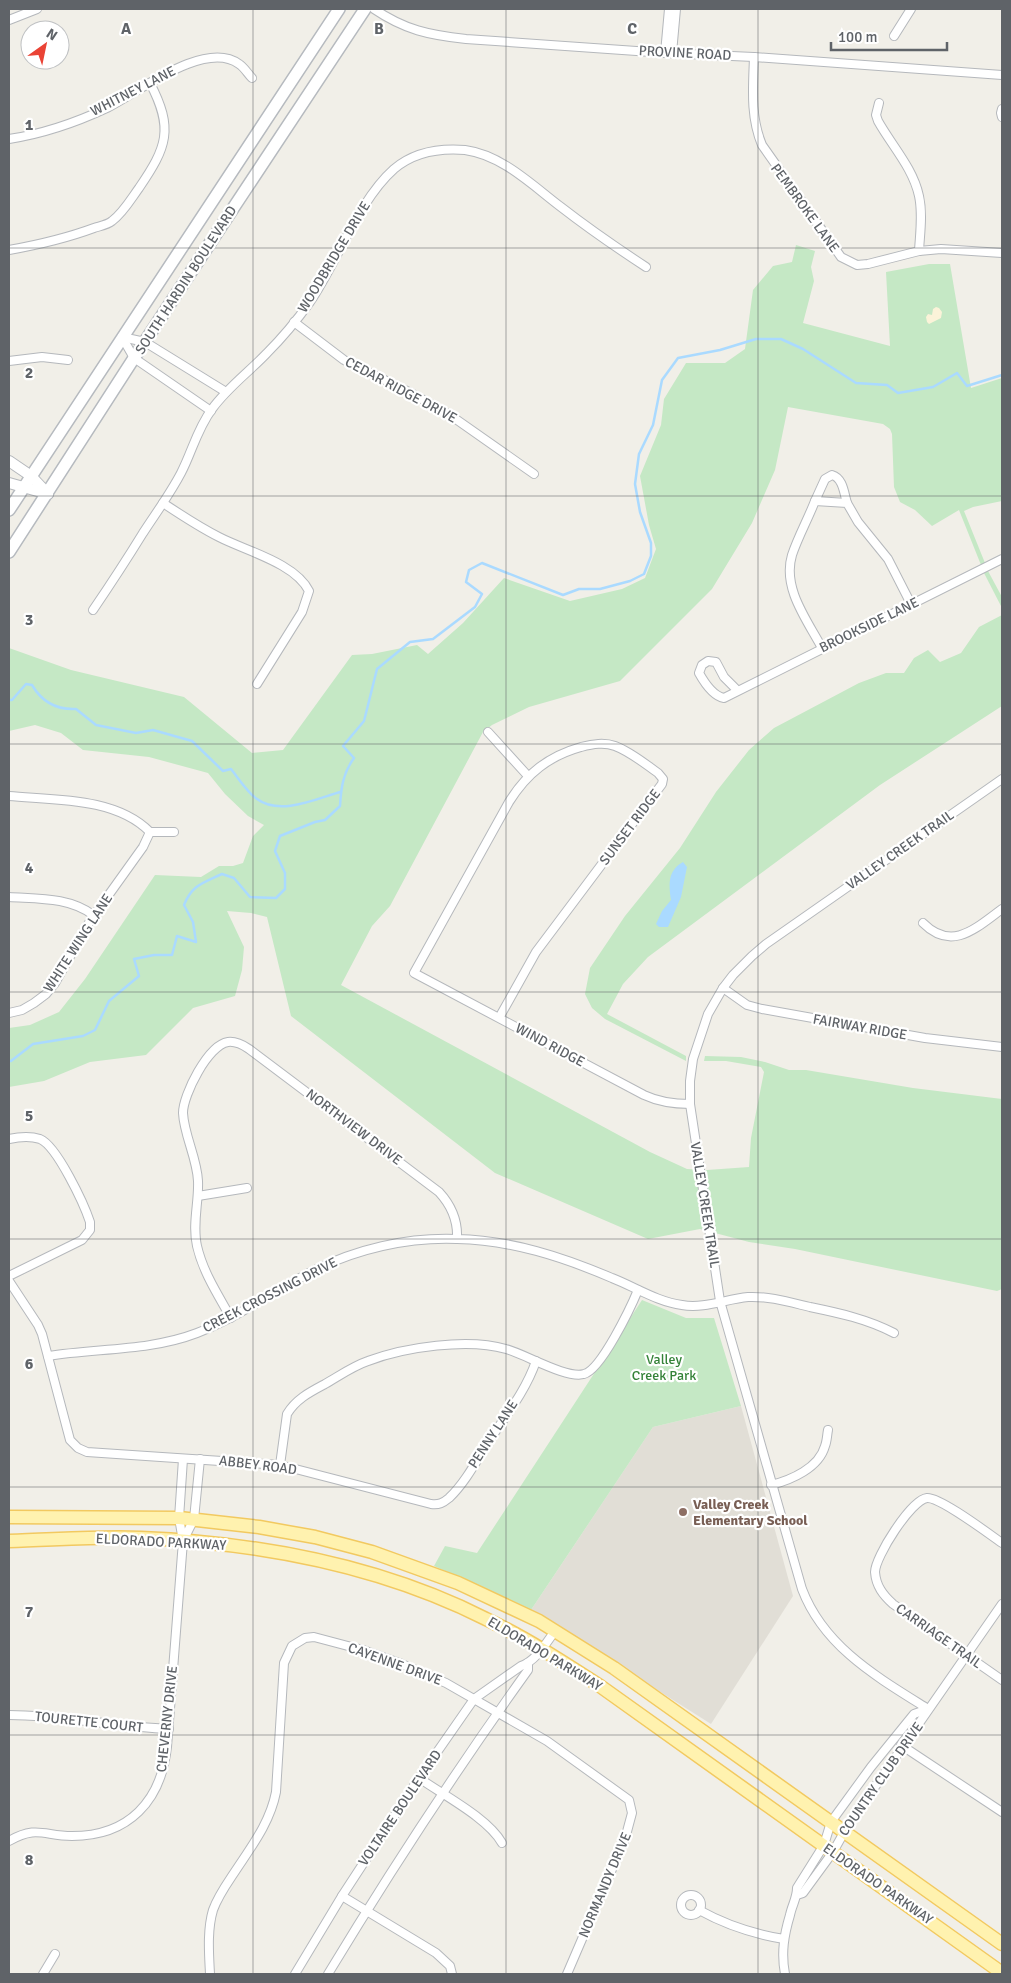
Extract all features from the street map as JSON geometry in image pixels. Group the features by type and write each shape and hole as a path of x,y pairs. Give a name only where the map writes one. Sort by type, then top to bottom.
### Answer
{"main road":[{"name":"SOUTH HARDIN BOULEVARD","path":"9,510 339,9"},
{"name":"SOUTH HARDIN BOULEVARD","path":"9,552 134,358 366,9"},
{"name":"ELDORADO PARKWAY","path":"9,1517 178,1518 259,1527 300,1534 392,1558 489,1596 556,1631 620,1672 1002,1944"},
{"name":"ELDORADO PARKWAY","path":"9,1541 138,1538 267,1549 360,1570 457,1606 542,1649 610,1692 1002,1972"}],"street":[{"path":"9,20 37,9"},
{"name":"PROVINE ROAD","path":"374,9 399,24 434,36 1002,75"},
{"path":"669,9 669,53"},
{"path":"669,53 676,9"},
{"path":"894,36 911,9"},
{"name":"PEMBROKE LANE","path":"754,57 753,116 756,132 762,145 841,257 850,263 862,264 919,251 948,249 1002,253"},
{"name":"WHITNEY LANE","path":"9,139 58,126 107,108 172,70 194,61 216,58 239,64 252,78"},
{"path":"9,250 80,233 111,222 119,215 153,168 162,149 165,135 163,111 150,83"},
{"path":"880,103 876,115 878,121 907,166 915,182 919,197 921,211 919,251"},
{"path":"1002,109 1002,117"},
{"name":"WOODBRIDGE DRIVE","path":"93,610 182,472 194,440 210,411 226,392 268,352 310,302 360,215 382,181 395,168 408,159 432,151 466,150 494,159 521,176 614,246 646,267"},
{"name":"CEDAR RIDGE DRIVE","path":"294,322 344,360 413,394 450,415 534,474"},
{"path":"122,337 145,342 226,392"},
{"path":"122,337 134,358 210,411"},
{"path":"9,360 42,357 68,360"},
{"path":"9,461 31,476 48,494"},
{"path":"822,648 795,597 789,575 792,554 825,479 832,475 837,476 841,482 846,503 858,522 888,559 911,604"},
{"path":"9,483 48,494"},
{"path":"815,501 846,503"},
{"path":"163,503 218,537 291,572 305,583 310,591 302,612 257,684"},
{"name":"BROOKSIDE LANE","path":"737,690 724,677 716,662 708,661 702,665 699,670 700,675 718,696 724,698 1002,559"},
{"path":"488,732 528,776"},
{"name":"SUNSET RIDGE","path":"414,972 509,802 528,776 540,766 564,752 601,744 615,746 628,752 658,773 663,781 661,787 536,952 499,1018"},
{"name":"VALLEY CREEK TRAIL","path":"928,1709 857,1662 835,1642 818,1621 808,1604 798,1578 720,1301 690,1104 691,1071 699,1037 708,1014 723,988 745,962 766,944 1002,779"},
{"path":"9,796 110,807 135,820 150,832 174,832"},
{"name":"WHITE WING LANE","path":"9,1013 22,1010 46,994 55,984 94,915 143,848 150,832"},
{"path":"9,896 66,901 94,915"},
{"path":"923,923 938,935 955,936 977,927 1002,909"},
{"name":"WIND RIDGE","path":"414,972 652,1099 670,1103 690,1104"},
{"name":"FAIRWAY RIDGE","path":"723,988 747,1005 762,1009 925,1038 1002,1047"},
{"name":"NORTHVIEW DRIVE","path":"198,1196 196,1165 184,1120 184,1107 189,1089 197,1074 217,1047 222,1043 236,1042 249,1049 439,1192 448,1202 453,1214 458,1239"},
{"path":"9,1139 30,1137 39,1139 54,1151 90,1222 90,1230 82,1240 9,1276"},
{"path":"231,1318 211,1283 197,1244 198,1196 247,1188"},
{"name":"CREEK CROSSING DRIVE","path":"48,1356 164,1343 196,1334 231,1318 304,1276 343,1257 393,1245 458,1239 498,1243 541,1252 588,1268 672,1303 685,1306 707,1305 747,1297 779,1300 863,1319 894,1333"},
{"path":"9,1282 38,1325 48,1356"},
{"path":"280,1465 287,1414 297,1400 354,1367 369,1360 410,1350 439,1345 468,1344 506,1348 564,1372 575,1375 585,1374 594,1368 605,1352 630,1309 638,1290"},
{"name":"ABBEY ROAD","path":"48,1356 71,1443 87,1452 280,1465 431,1504 438,1505 442,1502"},
{"name":"PENNY LANE","path":"442,1502 452,1495 470,1470 523,1389 533,1372 536,1361"},
{"path":"771,1485 786,1481 802,1473 815,1462 825,1447 828,1430"},
{"name":"CHEVERNY DRIVE","path":"9,1841 22,1834 32,1832 71,1836 100,1832 117,1827 131,1818 155,1792 165,1764 169,1729 183,1541 178,1518 183,1459"},
{"name":"CHEVERNY DRIVE","path":"183,1541 194,1520 200,1459"},
{"name":"CARRIAGE TRAIL","path":"1002,1543 939,1501 933,1498 921,1499 897,1527 876,1562 875,1570 879,1589 893,1604 1002,1680"},
{"name":"COUNTRY CLUB DRIVE","path":"785,1974 784,1939 797,1895 798,1885 844,1831 1002,1604"},
{"name":"VOLTAIRE BOULEVARD","path":"294,1974 419,1778 474,1699 528,1663 556,1631"},
{"name":"CAYENNE DRIVE","path":"210,1974 210,1931 214,1908 225,1886 267,1822 271,1812 276,1792 284,1663 292,1646 305,1638 328,1640 394,1662 446,1683 547,1741 575,1761"},
{"name":"VOLTAIRE BOULEVARD","path":"328,1974 366,1911 442,1794 528,1670 528,1663"},
{"name":"COUNTRY CLUB DRIVE","path":"828,1848 831,1822 914,1714 928,1709"},
{"name":"TOURETTE COURT","path":"9,1715 169,1729"},
{"path":"894,1740 1002,1812"},
{"name":"NORMANDY DRIVE","path":"567,1974 625,1839 632,1813 632,1806 625,1796 575,1761"},
{"path":"419,1778 491,1828 502,1843"},
{"path":"861,1781 874,1789"},
{"path":"342,1896 436,1953 450,1966 452,1974"},
{"path":"699,1910 734,1927 784,1939"},
{"path":"43,1974 55,1954"}],"shaded area":[{"name":"Valley Creek Elementary School","path":"741,1406 793,1596 711,1724 531,1610 653,1427"}],"green space":[{"path":"796,245 815,251 811,267 814,281 803,323 890,346 886,272 929,264 950,264 971,388 1002,378 1002,501 973,507 964,511 985,563 981,565 959,510 932,526 915,510 900,502 894,487 892,434 890,429 883,424 788,407 775,470 752,523 712,589 620,681 529,707 492,725 483,732 390,906 372,926 341,985 650,1152 687,1169 707,1170 749,1167 751,1138 764,1072 761,1067 726,1061 704,1061 705,1056 741,1057 789,1070 806,1070 913,1088 1002,1099 1002,1289 997,1291 795,1249 749,1242 700,1229 648,1239 495,1173 291,1016 267,917 251,913 227,911 244,947 242,970 235,996 193,1008 146,1055 90,1062 44,1081 9,1087 9,1028 30,1025 59,1012 85,979 155,875 201,877 219,866 233,866 243,863 253,836 264,825 248,816 225,794 208,773 149,757 83,750 61,733 35,725 9,731 9,648 71,670 184,697 252,753 283,750 352,655 372,654 417,645 428,654 463,623 504,578 570,601 622,589 645,578 656,549 649,525 640,476 661,425 664,399 686,363 725,363 745,349 753,290 773,266 792,262"},
{"path":"988,571 1002,597 1002,608 984,573"},
{"path":"1002,615 1002,706 880,785 648,957 623,984 607,1014 686,1056 686,1061 605,1019 592,1008 585,994 590,968 625,916 680,848 716,792 749,750 774,728 859,683 886,673 904,673 914,658 928,650 940,662 961,653 979,627"},
{"name":"Valley Creek Park","path":"642,1300 686,1318 714,1318 741,1406 653,1427 531,1610 434,1566 445,1546 477,1553"}],"sand":[{"path":"936,307 942,312 941,318 929,324 926,317 928,314 932,315 933,309"}],"water":[{"path":"683,862 687,867 681,897 668,927 659,927 656,924 662,911 671,900 670,879 674,870"}],"waterway":[{"path":"9,1061 33,1044 83,1036 95,1030 109,1001 139,976 134,959 154,955 172,955 177,936 196,942 193,922 184,905 187,898 199,885 222,874 234,878 250,897 276,898 285,889 285,873 275,851 280,836 325,820 340,806 343,781 347,769 354,758 343,746 364,721 377,669 410,642 433,639 475,607 482,594 466,582 469,570 482,563 563,595 579,589 600,589 630,581 644,574 651,556 651,543 640,512 635,484 639,454 653,425 662,380 678,358 720,350 756,339 781,339 803,349 856,383 887,385 898,393 933,387 957,373 967,386 1002,375"},
{"path":"9,700 12,700 26,684 32,685 40,696 50,704 62,708 76,709 96,725 136,733 153,730 192,741 223,771 231,769 250,793 266,804 287,806 309,802 340,792"}],"place":[{"name":"Valley Creek Elementary School","path":"683,1512"}]}
